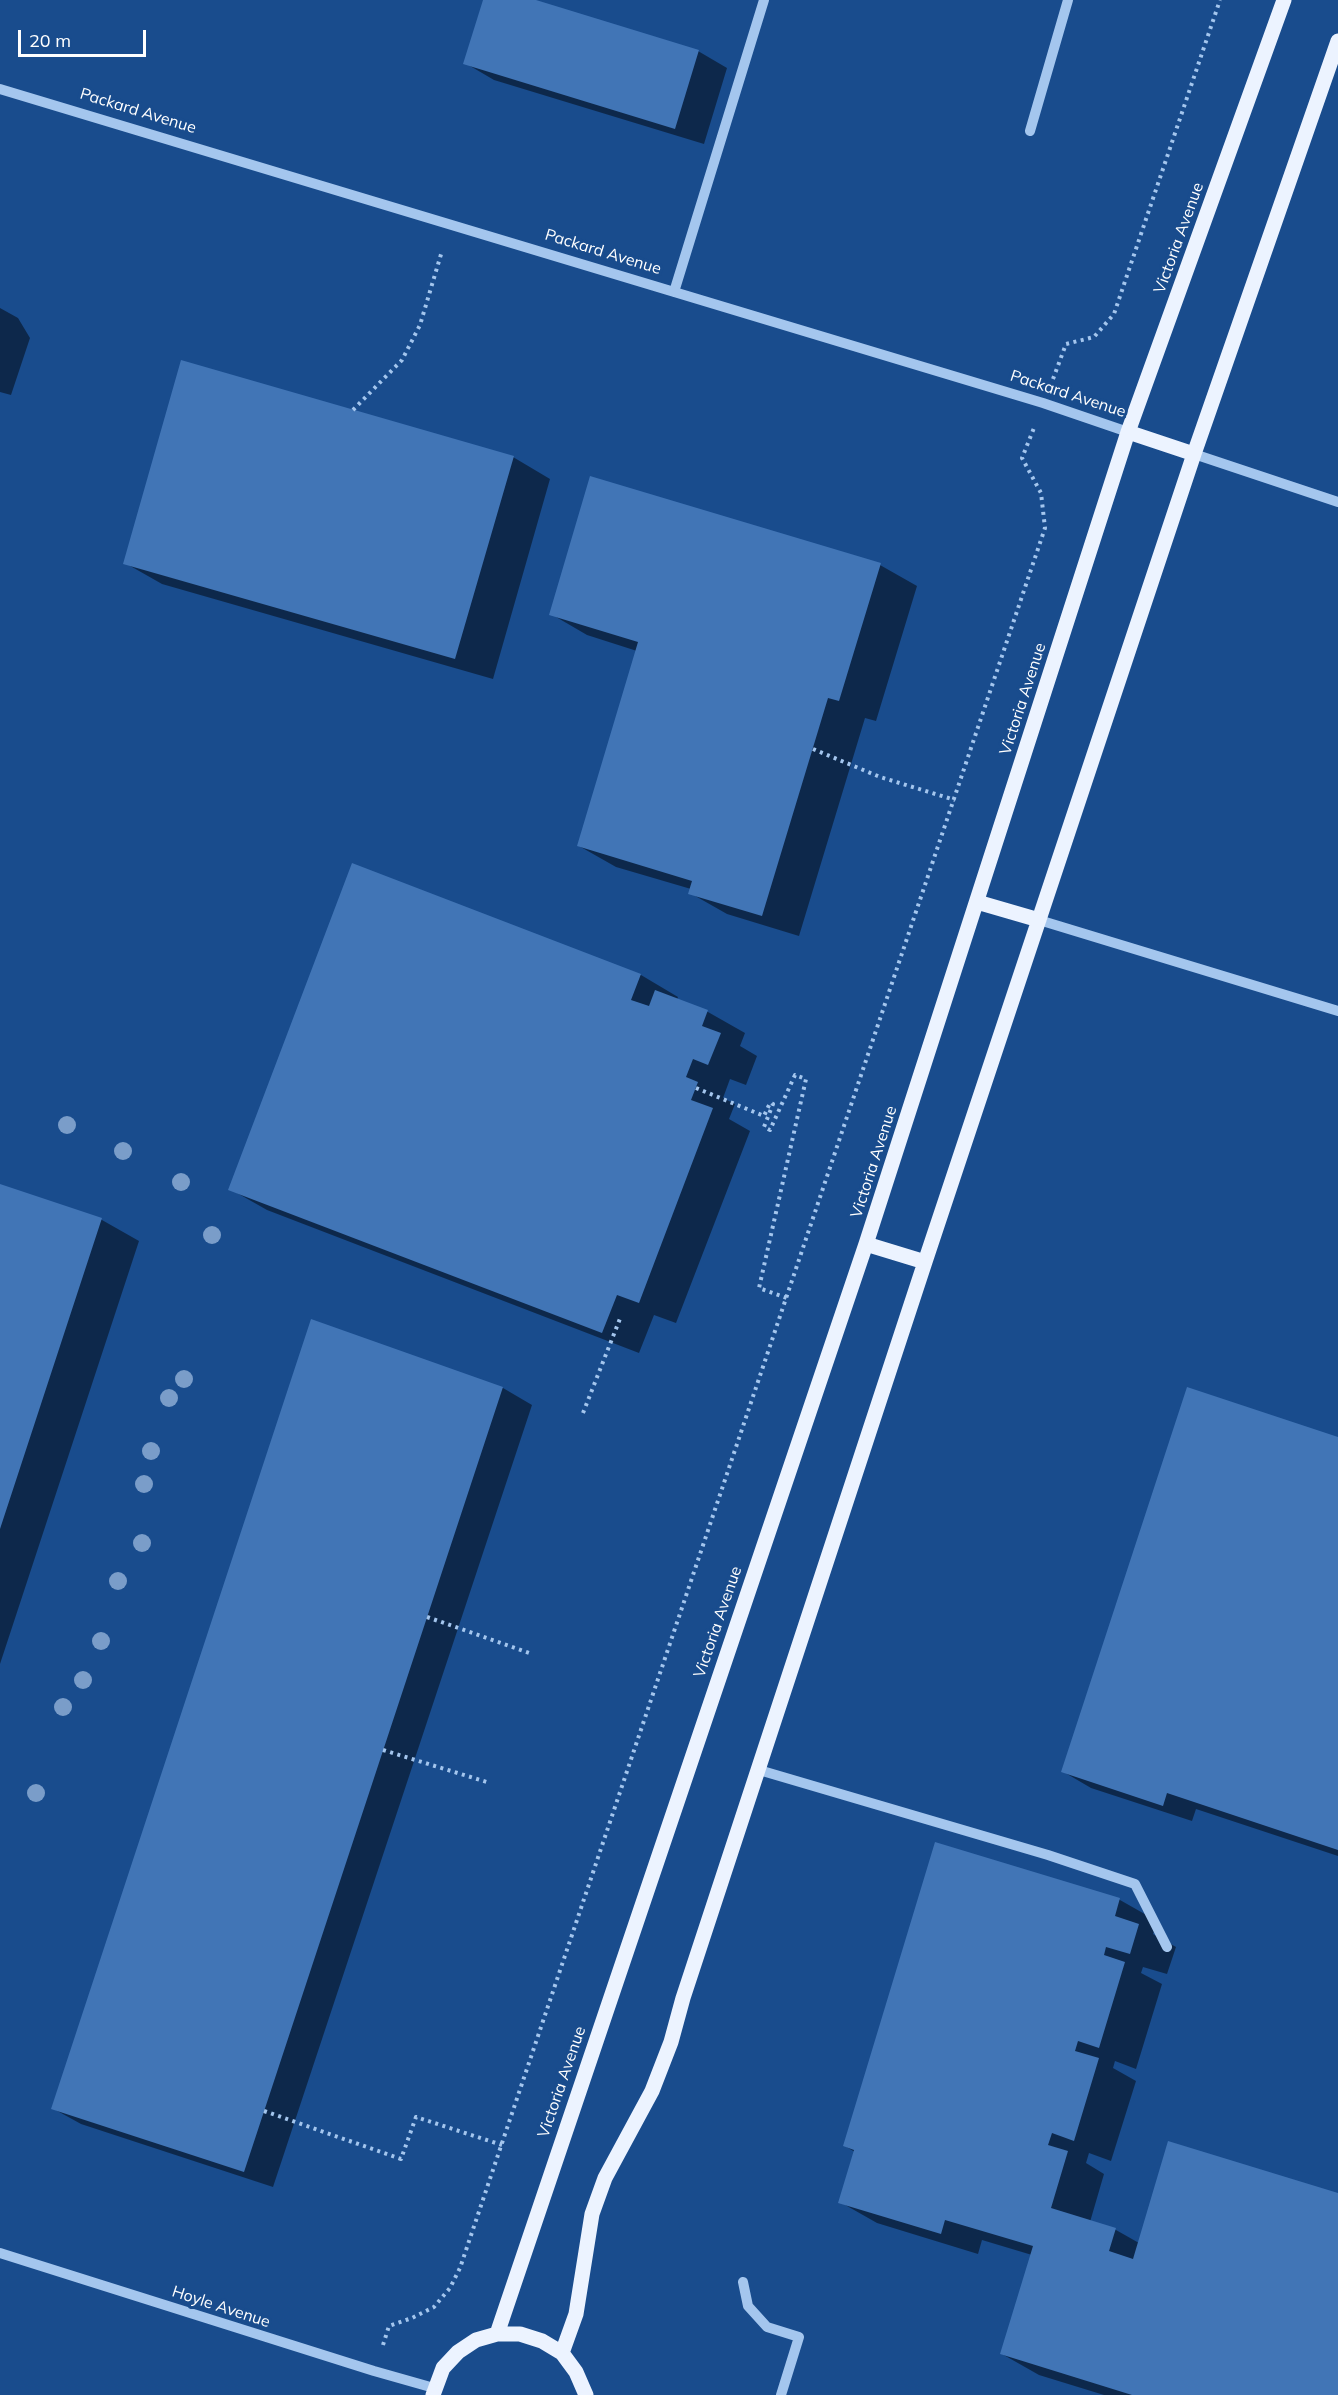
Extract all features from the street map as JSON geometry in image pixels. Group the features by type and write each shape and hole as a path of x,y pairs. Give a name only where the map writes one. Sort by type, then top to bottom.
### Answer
{"main road":[{"name":"Victoria Avenue","path":"497,2334 866,1244 1128,432 1284,0"},
{"path":"562,2354 576,2314 592,2214 605,2178 652,2091 671,2042 683,1998 925,1262 1194,454 1338,41"},
{"name":"Packard Avenue","path":"1128,432 1194,454"},
{"path":"977,902 1039,920"},
{"path":"866,1244 925,1262"},
{"path":"433,2391 443,2368 458,2352 476,2340 497,2334 520,2334 542,2341 562,2354 576,2372 586,2395"}],"street":[{"path":"674,292 764,0"},
{"path":"1030,131 1068,0"},
{"name":"Packard Avenue","path":"0,89 1043,403 1128,432"},
{"path":"1194,454 1338,502"},
{"path":"1039,920 1338,1011"},
{"path":"759,1770 1048,1855 1136,1884 1167,1947"},
{"name":"Hoyle Avenue","path":"0,2253 433,2391"},
{"path":"743,2282 748,2306 767,2327 799,2337 781,2395"}],"path":[{"path":"1066,344 1094,337 1114,314 1220,0"},
{"path":"353,410 402,360 416,334 450,224"},
{"path":"389,2326 434,2307 450,2288 460,2268 502,2145 1046,528 1041,493 1022,458"},
{"path":"813,749 880,777 955,800"},
{"path":"696,1088 764,1116 770,1103 773,1104 764,1128 770,1130 795,1075 807,1079 759,1288 787,1299"},
{"path":"583,1413 621,1316"},
{"path":"427,1617 532,1654"},
{"path":"383,1750 490,1783"},
{"path":"264,2111 401,2158 416,2117 502,2145"}],"building":[{"path":"483,0 536,0 699,50 675,129 463,64"},
{"path":"181,360 514,456 455,659 123,564"},
{"path":"590,476 881,563 839,701 828,698 762,916 688,894 692,881 577,846 638,642 549,615"},
{"path":"352,863 641,974 631,1000 649,1006 655,990 708,1010 702,1026 721,1033 708,1065 693,1059 686,1077 698,1082 691,1100 713,1108 639,1303 617,1295 602,1333 228,1190"},
{"path":"0,1184 102,1218 0,1529"},
{"path":"311,1319 503,1387 244,2172 51,2109"},
{"path":"1187,1387 1338,1437 1338,1850 1167,1793 1163,1806 1061,1772"},
{"path":"935,1842 1120,1898 1115,1916 1139,1924 1130,1954 1106,1947 1104,1955 1125,1962 1099,2048 1078,2041 1075,2051 1099,2058 1074,2141 1052,2133 1048,2145 1068,2151 1051,2208 1116,2228 1109,2251 1133,2259 1168,2141 1338,2193 1338,2395 1132,2395 1000,2354 1033,2246 945,2220 941,2234 838,2203 854,2150 843,2146"}]}
